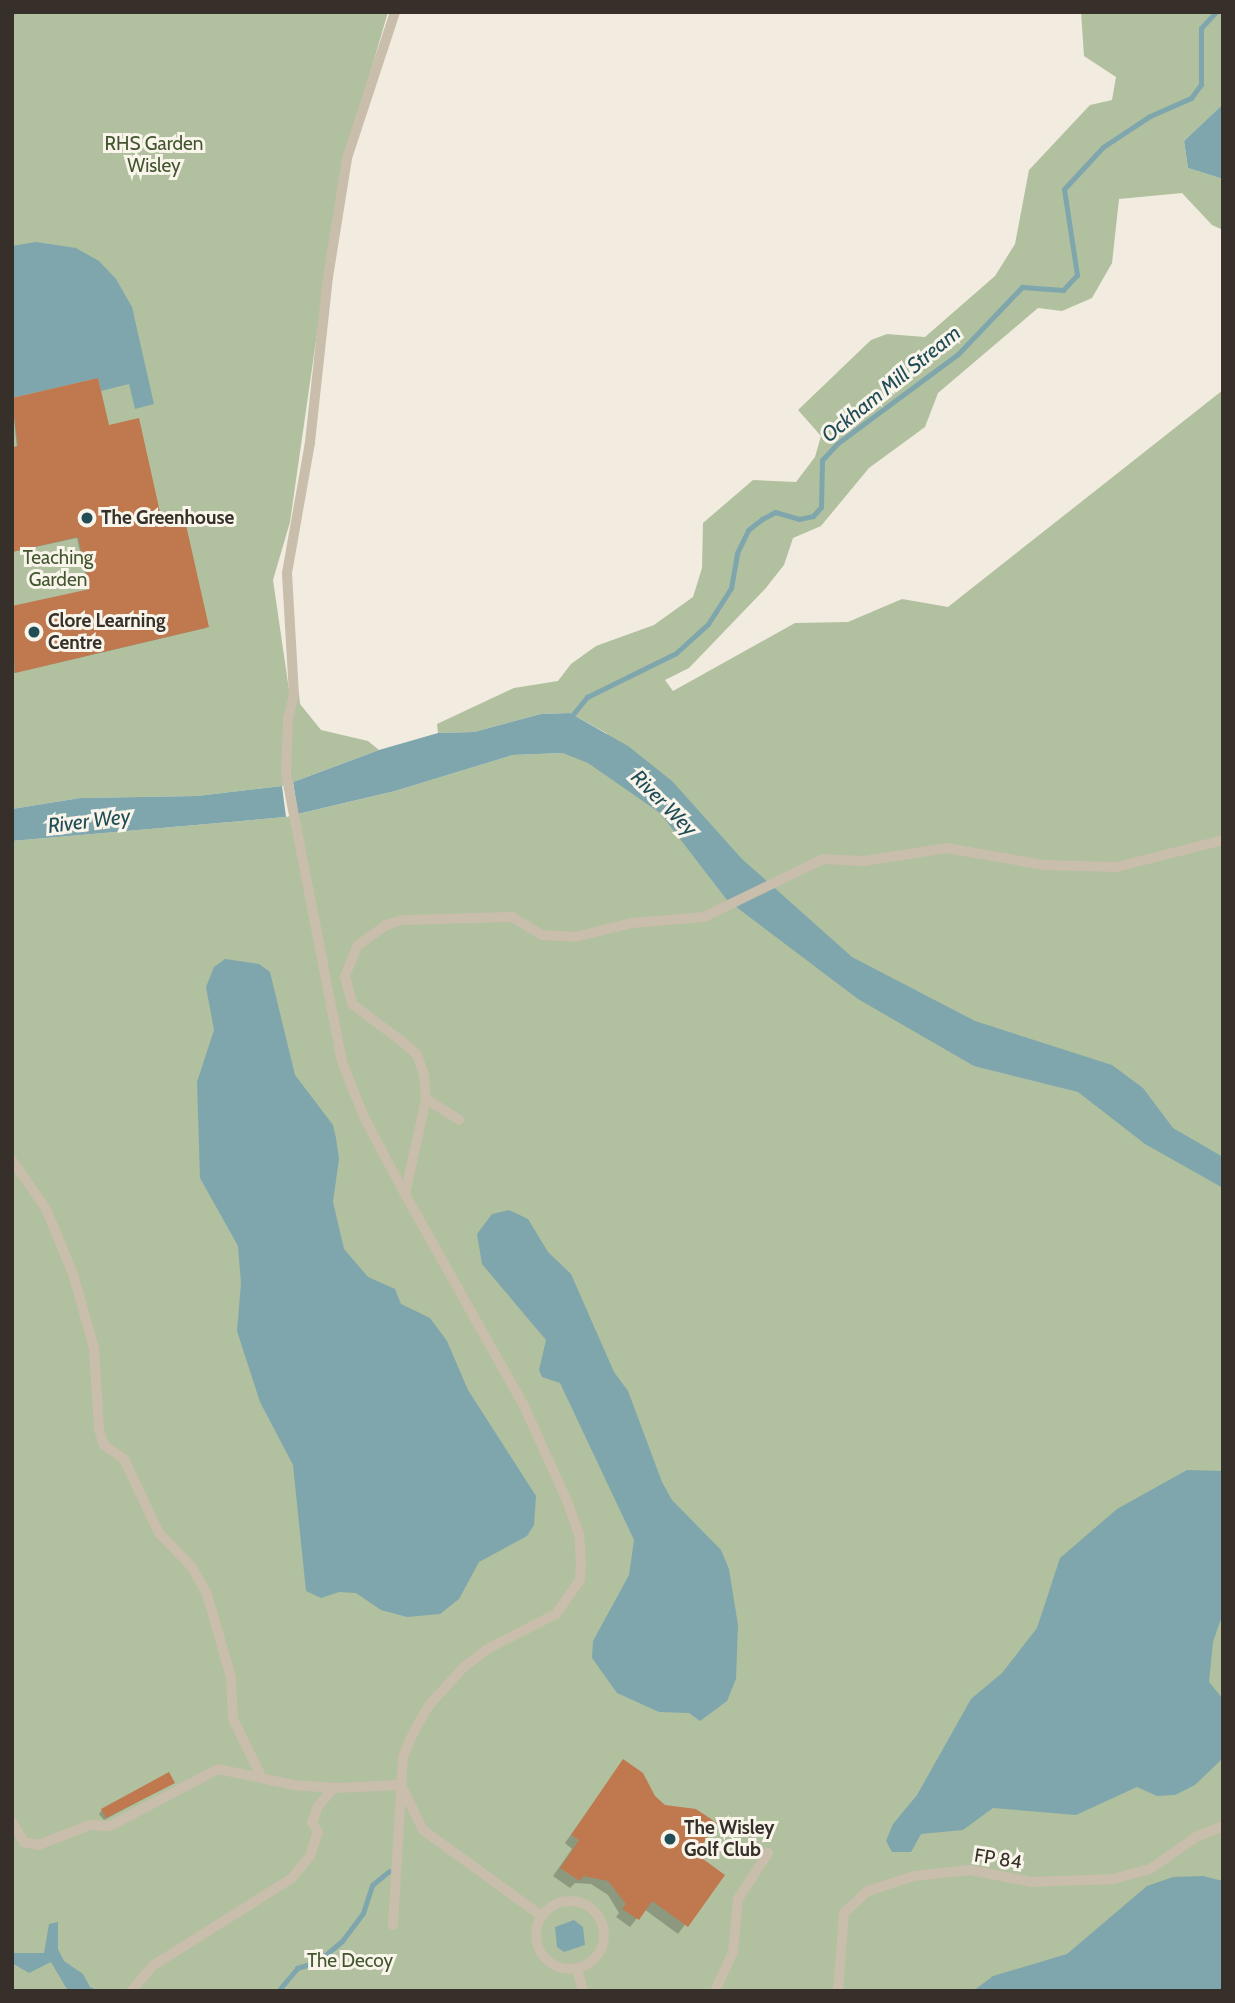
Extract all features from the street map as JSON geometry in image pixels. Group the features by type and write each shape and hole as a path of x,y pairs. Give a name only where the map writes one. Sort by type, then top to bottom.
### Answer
{"lane":[{"path":"393,1925 402,1757 413,1733 443,1687 489,1648 556,1614 575,1589 582,1562 579,1534 568,1503 524,1406 364,1117 342,1062 295,834 286,774 294,695 286,615 287,573 310,442 327,277 347,158 395,12"},
{"path":"405,1194 425,1099 425,1074 417,1055 362,1014 347,994 345,976 349,960 372,933 402,920 512,917 542,935 575,937 632,923 704,917 823,859 864,861 947,848 1043,865 1117,867 1223,840"},
{"path":"425,1099 459,1120"},
{"path":"12,1160 46,1209 73,1274 94,1348 99,1430 104,1445 124,1459 159,1533 191,1566 207,1594 231,1677 233,1719 261,1776"},
{"path":"12,1822 23,1842 38,1845 90,1825 110,1826 218,1769 334,1788 401,1785"},
{"path":"401,1785 423,1830 542,1916"},
{"path":"131,1991 153,1965 298,1872 315,1844 317,1832 312,1822 318,1806 334,1788"},
{"name":"FP 84","path":"838,1991 844,1913 868,1891 914,1876 970,1870 1031,1882 1113,1879 1150,1868 1196,1837 1223,1826"},
{"path":"715,1991 733,1952 738,1899 768,1853"},
{"path":"575,1901 597,1915 603,1927 600,1953 577,1969 566,1970 546,1961 536,1938 542,1916 554,1904 575,1901"},
{"path":"577,1969 583,1991"}],"green space":[{"name":"RHS Garden Wisley","path":"12,12 388,12 339,180 290,522 273,580 289,690 299,693 300,704 321,730 368,741 379,750 282,786 197,796 80,798 12,809"},
{"name":"The Decoy","path":"1081,12 1223,12 1221,106 1184,141 1188,168 1223,179 1223,230 1212,225 1182,193 1119,199 1112,263 1092,298 1062,311 1038,308 938,393 925,427 869,468 821,526 793,538 784,565 765,589 689,668 665,680 673,691 795,623 848,622 902,599 948,607 1223,390 1223,1991 12,1991 12,841 286,817 395,791 513,755 563,753 608,734 570,713 541,714 474,732 438,733 437,724 514,688 558,681 571,664 596,646 654,625 693,597 702,568 703,523 753,480 796,482 815,457 821,436 798,410 871,340 887,334 925,337 995,276 1015,244 1029,170 1090,105 1112,100 1116,77 1084,56"}],"water":[{"path":"1223,98 1223,179 1188,168 1184,141 1221,106"},
{"path":"36,242 76,248 99,261 116,279 132,307 154,404 135,409 129,384 101,391 98,378 12,398 12,246"},
{"name":"River Wey","path":"570,713 628,746 672,781 742,859 852,957 975,1021 1112,1065 1143,1088 1173,1128 1223,1157 1223,1188 1145,1144 1078,1092 974,1066 858,999 727,900 660,813 588,763 563,753 513,755 395,791 298,814 293,782 379,750 438,733 474,732 541,714"},
{"name":"River Wey","path":"282,786 286,817 12,841 12,809 80,798 197,796"},
{"path":"225,959 259,964 270,972 295,1075 333,1125 339,1159 333,1202 344,1249 368,1277 395,1289 401,1304 430,1318 447,1341 468,1390 536,1496 534,1525 527,1536 479,1562 459,1599 440,1614 407,1617 381,1610 356,1593 339,1592 321,1598 306,1591 293,1465 260,1402 237,1331 241,1283 238,1246 200,1178 197,1082 214,1030 206,987 214,967"},
{"path":"509,1210 528,1219 548,1252 571,1274 614,1372 628,1391 662,1482 672,1500 721,1550 729,1569 738,1625 736,1679 727,1701 700,1721 689,1713 659,1712 617,1693 592,1658 593,1641 629,1575 634,1540 560,1383 542,1377 539,1370 546,1340 482,1264 477,1234 492,1214"},
{"path":"1187,1470 1223,1471 1223,1613 1213,1642 1209,1682 1223,1699 1221,1760 1195,1785 1175,1795 1157,1796 1137,1787 1076,1815 993,1808 963,1830 921,1834 911,1852 892,1852 886,1841 893,1824 917,1795 971,1699 1002,1673 1037,1628 1060,1558 1117,1509"},
{"path":"1203,1876 1223,1881 1223,1991 973,1991 993,1976 1067,1954 1147,1886 1173,1877"},
{"path":"574,1920 583,1927 585,1945 564,1952 557,1947 555,1927"},
{"path":"58,1922 58,1949 64,1961 83,1974 90,1987 99,1991 68,1991 51,1962 29,1973 12,1963 12,1953 44,1953 49,1924"}],"building":[{"name":"The Greenhouse","path":"98,378 109,425 139,418 162,521 184,516 209,627 15,673 12,606 90,589 78,537 12,552 12,447 18,446 12,398"},
{"name":"The Wisley Golf Club","path":"623,1759 643,1773 655,1796 665,1805 696,1809 717,1823 696,1854 725,1875 688,1927 652,1901 639,1920 622,1909 626,1904 608,1881 583,1876 580,1881 560,1868 579,1840 571,1835"},
{"path":"169,1772 175,1783 106,1818 101,1809"}],"waterway":[{"name":"Ockham Mill Stream","path":"570,718 587,697 676,653 708,624 731,588 737,553 748,530 775,512 799,519 813,516 821,507 822,460 838,443 958,354 1022,287 1063,290 1077,275 1064,189 1103,147 1150,116 1191,98 1201,84 1201,28 1216,12"},
{"path":"278,1991 297,1968 317,1962 342,1941 363,1913 372,1885 389,1871"}],"place":[{"name":"The Greenhouse","path":"87,518"},
{"name":"Clore Learning Centre","path":"34,632"},
{"name":"The Wisley Golf Club","path":"670,1839"}],"park label":[{"name":"Teaching Garden","path":"58,569"}]}
